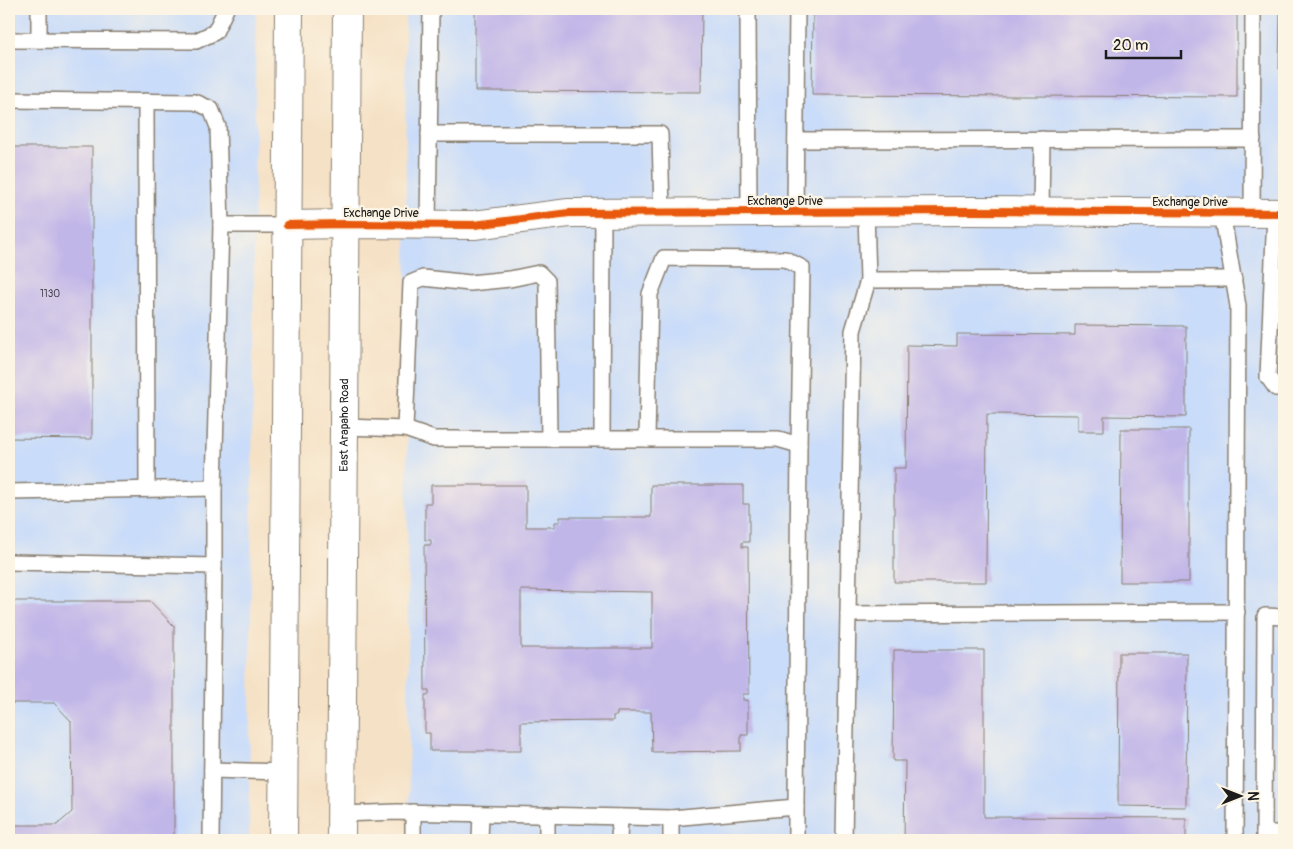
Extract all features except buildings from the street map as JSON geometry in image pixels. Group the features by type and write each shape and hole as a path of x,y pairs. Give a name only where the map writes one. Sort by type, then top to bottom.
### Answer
{"main road":[{"path":"283,840 289,9"},
{"name":"East Arapaho Road","path":"341,827 347,9"},
{"name":"Exchange Drive","path":"287,225 474,225 569,213 1270,213"}],"lane":[{"path":"39,9 39,40"},
{"path":"9,40 196,41 215,32 226,9"},
{"path":"428,225 431,9"},
{"path":"748,9 749,212"},
{"path":"795,212 797,9"},
{"path":"1253,9 1252,139 1270,213 1268,377 1276,388 1284,388"},
{"path":"9,100 195,102 211,109 218,127 221,225 214,488 211,840"},
{"path":"146,101 147,490"},
{"path":"429,134 660,134 662,213"},
{"path":"1042,139 1042,212"},
{"path":"796,140 1252,139"},
{"path":"844,840 853,331 868,280 866,212"},
{"path":"602,439 603,213"},
{"path":"1222,213 1238,306 1235,840"},
{"path":"221,225 287,225"},
{"path":"647,439 650,294 664,258 785,259 802,268 796,840"},
{"path":"405,429 411,283 423,278 470,283 510,279 539,273 547,281 549,439"},
{"path":"868,280 1234,279"},
{"path":"345,427 405,429 434,439 778,439 800,445"},
{"path":"9,492 214,488"},
{"path":"9,562 214,566"},
{"path":"848,614 1237,612"},
{"path":"1284,617 1265,616 1264,837 1284,833"},
{"path":"212,770 284,772"},
{"path":"341,827 413,812 671,818 796,807"},
{"path":"413,812 413,840"},
{"path":"480,840 481,814"},
{"path":"546,815 547,840"},
{"path":"619,840 620,817"},
{"path":"671,818 671,840"}],"shaded area":[{"path":"9,9 256,9 249,840 9,840"},
{"path":"405,9 1284,9 1284,840 409,840"}],"cycle path":[{"path":"287,225 474,225 569,213 972,211 1284,213"}]}
